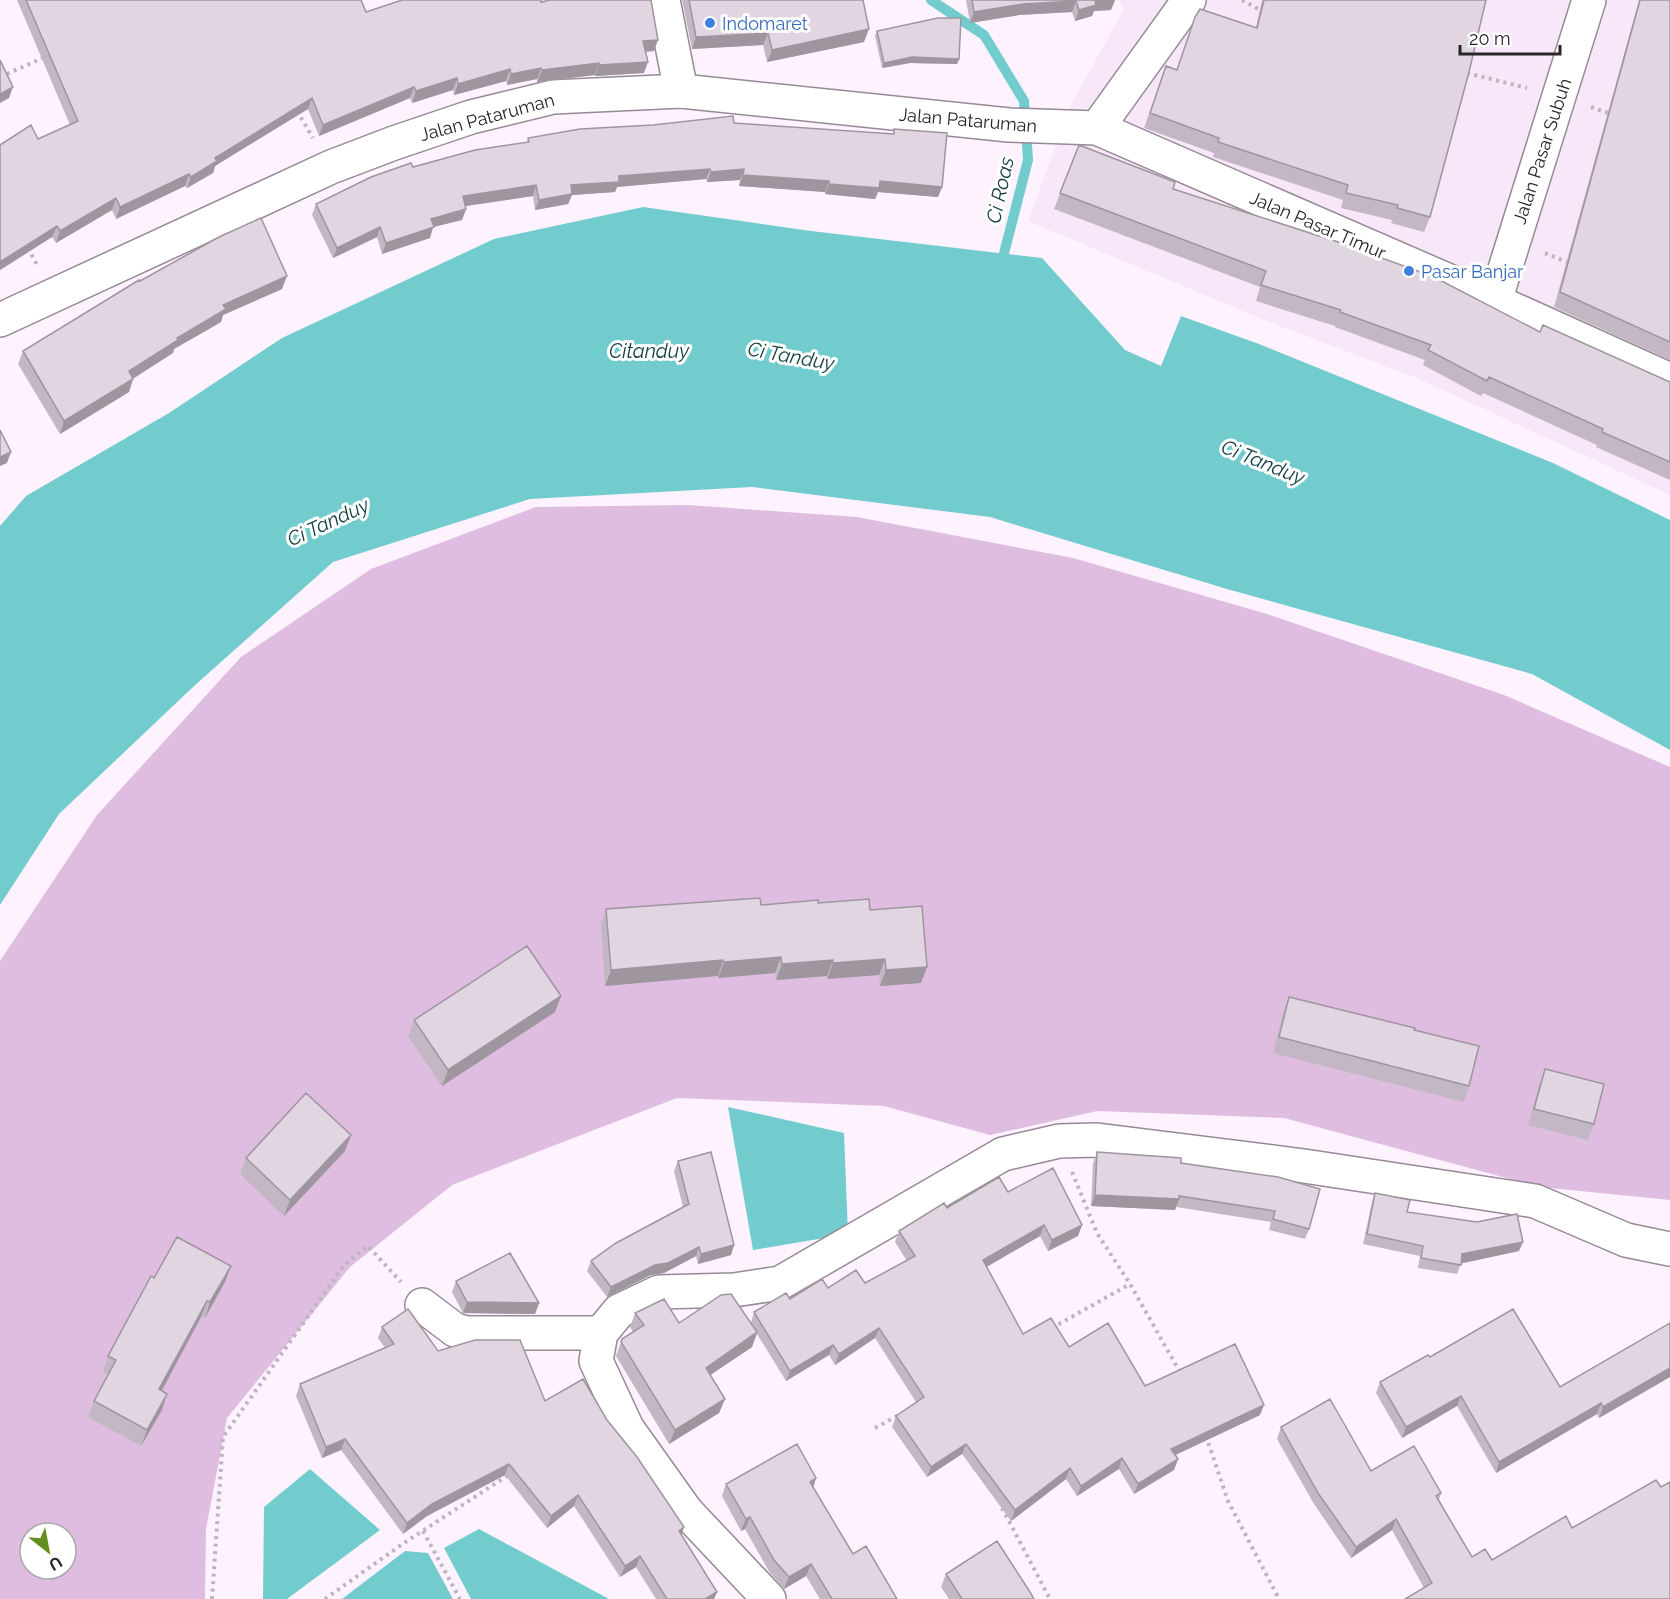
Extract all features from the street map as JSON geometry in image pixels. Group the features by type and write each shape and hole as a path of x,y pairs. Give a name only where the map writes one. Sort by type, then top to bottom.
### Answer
{"street":[{"path":"663,0 681,91"},
{"path":"1097,128 1189,0"},
{"name":"Jalan Pasar Subuh","path":"1495,301 1589,0"},
{"name":"Jalan Pataruman","path":"0,321 331,167 394,142 471,117 554,97 681,91 1009,125 1097,128"},
{"name":"Jalan Pasar Timur","path":"1097,128 1495,301 1670,380"},
{"path":"769,1599 686,1511 627,1428 596,1361 601,1333 619,1311 659,1292 734,1290 780,1283 1003,1154 1059,1141 1097,1140 1316,1168 1534,1201 1626,1240 1670,1249"},
{"path":"423,1305 455,1330 467,1334 601,1333"}],"path":[{"path":"1242,0 1260,10"},
{"path":"0,77 50,55"},
{"path":"296,108 331,167"},
{"path":"24,237 52,298"},
{"path":"1059,1141 1097,1233 1130,1284 1184,1381"},
{"path":"212,1599 223,1437 345,1264 368,1246 423,1305"},
{"path":"1048,1330 1130,1284"},
{"path":"1169,1377 1180,1372"},
{"path":"875,1428 905,1411"},
{"path":"1204,1428 1228,1501 1279,1599"},
{"path":"324,1599 520,1468"},
{"path":"1001,1506 1049,1597"},
{"path":"423,1531 459,1599"}],"shaded area":[{"name":"Pasar Banjar","path":"1119,0 1670,0 1670,495 1419,379 1267,321 1028,221 1072,103 1124,9"},
{"path":"688,505 857,517 1073,558 1267,614 1504,695 1670,767 1670,1200 1540,1187 1284,1118 1097,1111 990,1135 884,1106 677,1098 452,1185 350,1267 227,1418 206,1529 205,1599 0,1599 0,961 97,815 241,657 371,569 536,507"}],"water":[{"name":"Citanduy","path":"643,207 811,231 1042,258 1125,350 1161,366 1181,316 1259,344 1553,463 1670,520 1670,750 1532,674 1227,589 990,517 752,487 530,499 333,562 193,687 59,814 0,905 0,526 26,496 169,413 282,338 494,239"},
{"path":"728,1107 844,1133 848,1234 753,1250"},
{"path":"310,1469 380,1530 287,1599 263,1599 264,1507"},
{"path":"479,1529 609,1599 471,1599 444,1548"},
{"path":"405,1551 428,1553 453,1599 342,1599"}],"building":[{"path":"26,0 361,0 366,12 402,0 541,0 541,2 550,0 651,0 658,40 643,41 648,62 599,65 599,63 542,70 541,68 511,74 510,69 458,84 457,78 416,91 414,87 323,125 312,98 215,158 217,161 191,177 189,174 120,207 116,198 60,231 57,226 0,262 0,145 31,125 38,139 78,121"},
{"path":"689,0 863,0 869,29 772,50 768,33 696,37"},
{"path":"972,0 1095,0 1096,5 1079,10 1076,1 1023,4 974,12"},
{"path":"1264,0 1486,0 1430,217 1397,208 1398,205 1346,193 1348,185 1218,142 1219,138 1150,113 1166,66 1177,70 1195,17 1200,9 1257,28"},
{"path":"1640,0 1670,0 1670,342 1560,292"},
{"path":"938,18 961,18 959,59 912,57 884,63 877,31"},
{"path":"0,60 13,87 0,94"},
{"path":"733,116 734,123 894,134 894,129 947,133 942,187 880,181 879,188 829,184 829,181 743,175 744,169 711,172 710,169 619,176 619,182 571,185 572,194 539,200 536,185 463,196 466,209 431,219 434,227 386,243 380,227 337,248 316,204 371,177 411,163 413,167 475,150 529,142 528,138 580,129 653,125"},
{"path":"1079,145 1175,182 1173,189 1338,242 1434,277 1540,332 1543,325 1670,382 1670,462 1489,377 1487,381 1428,350 1431,345 1340,312 1341,310 1261,285 1266,271 1060,193"},
{"path":"261,218 287,276 223,305 226,309 177,338 178,340 129,371 133,379 64,421 23,351 139,280 219,237"},
{"path":"0,430 11,452 0,457"},
{"path":"760,898 761,905 818,900 818,903 869,899 870,910 922,906 927,967 886,970 885,959 782,964 781,957 611,970 606,909"},
{"path":"527,946 561,996 448,1070 414,1020"},
{"path":"1289,997 1479,1046 1469,1086 1279,1037"},
{"path":"1545,1069 1604,1084 1594,1124 1534,1109"},
{"path":"306,1093 351,1135 290,1200 246,1158"},
{"path":"711,1152 734,1245 701,1254 699,1247 668,1263 655,1265 611,1287 591,1261 616,1243 689,1204 678,1161"},
{"path":"1097,1152 1181,1158 1181,1163 1278,1177 1320,1189 1309,1229 1273,1219 1275,1211 1179,1196 1179,1199 1095,1195"},
{"path":"1053,1168 1082,1225 1052,1240 1044,1225 983,1260 1023,1334 1051,1318 1069,1347 1108,1323 1145,1386 1235,1344 1264,1405 1171,1449 1178,1459 1138,1484 1122,1458 1081,1486 1070,1468 1015,1510 966,1444 931,1467 896,1416 924,1397 879,1328 839,1354 833,1345 790,1371 754,1312 786,1293 790,1299 822,1279 828,1288 856,1270 865,1283 915,1256 899,1231 944,1203 947,1208 999,1177 1008,1192"},
{"path":"1375,1193 1410,1200 1407,1212 1477,1222 1517,1214 1523,1242 1462,1254 1461,1265 1421,1258 1423,1246 1367,1234"},
{"path":"177,1237 231,1266 210,1302 207,1301 159,1389 167,1394 147,1430 94,1401 116,1360 108,1356 151,1276 154,1278"},
{"path":"510,1253 539,1303 467,1302 456,1281"},
{"path":"731,1294 757,1332 706,1368 725,1399 675,1430 621,1342 622,1339 644,1325 635,1313 664,1299 679,1323 721,1295"},
{"path":"408,1309 438,1351 475,1340 520,1340 545,1401 583,1379 607,1420 637,1457 684,1527 679,1531 717,1592 705,1599 667,1599 640,1556 625,1566 578,1495 551,1516 509,1464 432,1504 407,1523 345,1439 326,1447 300,1384 394,1344 382,1327"},
{"path":"1513,1309 1560,1387 1670,1323 1670,1368 1603,1407 1601,1403 1499,1462 1461,1396 1406,1427 1380,1382 1428,1355 1430,1357"},
{"path":"1330,1399 1371,1471 1414,1446 1441,1493 1436,1496 1472,1557 1485,1549 1492,1560 1566,1516 1572,1528 1656,1480 1661,1487 1670,1482 1670,1599 1405,1599 1432,1583 1396,1519 1356,1547 1318,1493 1281,1427"},
{"path":"797,1444 816,1478 810,1482 853,1554 866,1546 897,1599 832,1599 811,1564 789,1577 774,1560 750,1517 746,1519 726,1484"},
{"path":"997,1541 1034,1599 962,1599 946,1574"}],"waterway":[{"name":"Ci Roas","path":"931,0 984,35 1024,101 1028,160 1001,265"}],"place":[{"name":"Indomaret","path":"710,23"},
{"name":"Pasar Banjar","path":"1409,271"}],"water label":[{"name":"Ci Tanduy","path":"791,356"},
{"name":"Ci Tanduy","path":"1263,462"},
{"name":"Ci Tanduy","path":"328,522"}]}
